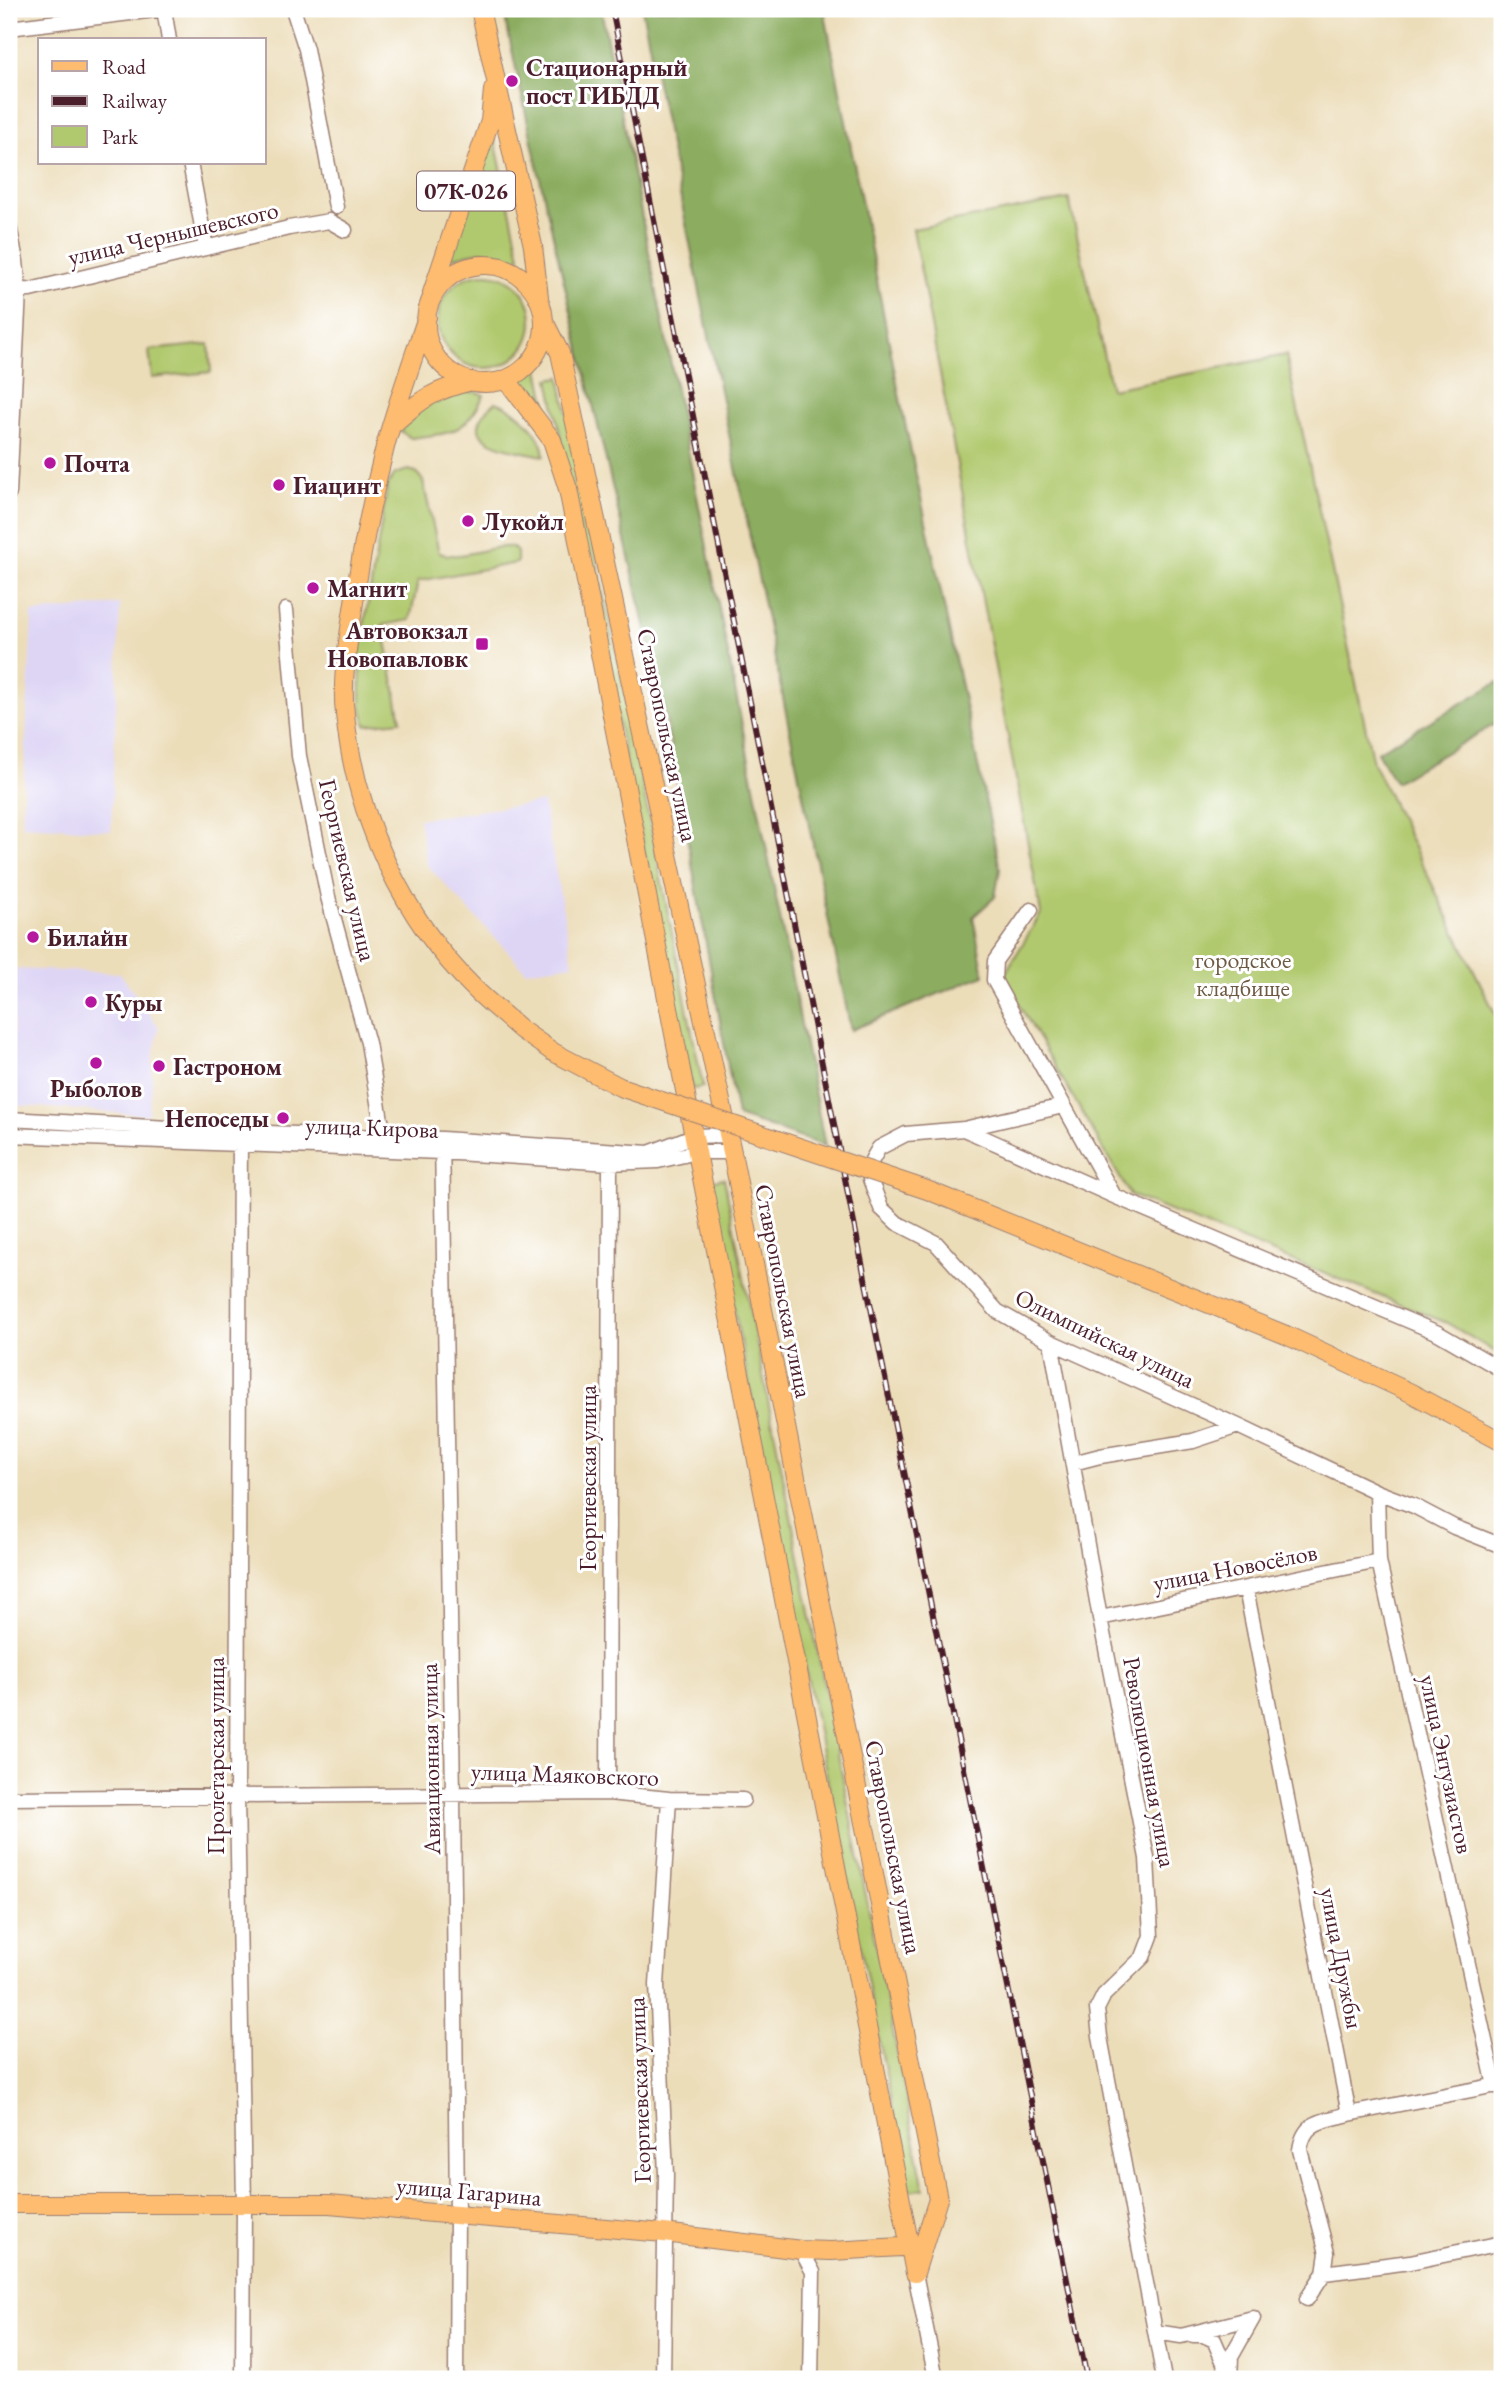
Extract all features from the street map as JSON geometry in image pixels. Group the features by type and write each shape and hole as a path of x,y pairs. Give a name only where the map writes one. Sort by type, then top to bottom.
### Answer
{"main road":[{"name":"07К-026","path":"480,9 533,246 540,301"},
{"name":"07К-026","path":"429,310 434,283 490,121 495,79"},
{"path":"429,310 427,334 438,358 456,375 487,383 519,373 530,362 543,336 544,321 540,301 532,288 521,277 508,270 477,266 456,274 438,289 429,310 392,425 365,533 345,668 344,712 351,757 363,801 382,853 405,897 436,943 475,989 520,1029 553,1052 620,1087 927,1189 1286,1335 1410,1393 1502,1442"},
{"name":"Ставропольская улица","path":"544,321 560,353 730,1143 938,2199 916,2247"},
{"name":"Ставропольская улица","path":"506,379 552,440 568,489 695,1144 916,2247 915,2273"},
{"path":"392,425 418,402 442,388 472,381"},
{"name":"улица Гагарина","path":"9,2204 329,2204 664,2233 801,2250 916,2247"}],"street":[{"path":"9,29 164,9 169,38"},
{"path":"293,9 306,49 337,207"},
{"path":"190,164 206,248"},
{"name":"улица Чернышевского","path":"14,291 329,221 345,230"},
{"path":"9,225 14,291 9,493"},
{"name":"Георгиевская улица","path":"286,610 299,756 328,897 368,1043 384,1138"},
{"path":"1031,910 995,961 994,980 1114,1196"},
{"path":"964,1129 1063,1106"},
{"name":"улица Кирова","path":"9,1119 241,1139 384,1138 610,1163 658,1161 695,1144"},
{"path":"964,1129 1114,1196 1438,1333 1502,1370"},
{"name":"Олимпийская улица","path":"964,1129 906,1134 878,1148 872,1160 870,1179 880,1208 897,1223 936,1243 997,1311 1051,1342 1454,1527 1502,1546"},
{"name":"улица Кирова","path":"9,1135 241,1139 649,1153 695,1144 730,1143"},
{"name":"Пролетарская улица","path":"241,1139 237,1795 243,2379"},
{"name":"Авиационная улица","path":"442,1145 453,1793 456,2379"},
{"name":"Георгиевская улица","path":"608,1793 610,1163"},
{"name":"Революционная улица","path":"1051,1342 1100,1618 1147,1858 1151,1936 1143,1957 1104,1995 1097,2009 1164,2379"},
{"path":"1073,1463 1193,1441 1238,1426"},
{"name":"улица Энтузиастов","path":"1377,1492 1379,1561 1499,2085"},
{"name":"улица Новосёлов","path":"1100,1618 1379,1561"},
{"name":"улица Дружбы","path":"1246,1589 1349,2114"},
{"name":"улица Маяковского","path":"9,1798 608,1793 669,1799 743,1800"},
{"name":"Георгиевская улица","path":"663,2379 666,2174 657,1985 669,1799"},
{"path":"1307,2299 1324,2273 1327,2253 1300,2150 1302,2136 1312,2124 1349,2114 1499,2085"},
{"path":"1324,2273 1410,2262 1502,2243"},
{"path":"801,2250 813,2273 811,2379"},
{"path":"813,2273 831,2251"},
{"name":"Ставропольская улица","path":"915,2273 936,2379"},
{"path":"1181,2336 1253,2318 1231,2357 1229,2377"},
{"path":"1156,2332 1181,2336 1203,2335 1214,2340 1229,2377"}],"shaded area":[{"path":"120,604 111,831 22,825 32,613"},
{"path":"543,802 573,964 526,971 427,865 419,819"},
{"path":"15,969 120,973 159,1027 152,1063 148,1115 11,1105"}],"green space":[{"path":"503,9 601,9 825,1146 737,1116 662,697 547,210"},
{"path":"642,9 824,9 902,409 1000,869 995,897 973,917 984,975 851,1030"},
{"path":"488,140 495,140 520,256 516,261 493,252 470,253 454,258 450,255"},
{"name":"городское кладбище","path":"1069,199 1111,389 1286,355 1373,763 1502,1028 1502,1356 1447,1323 1130,1195 1003,977 1041,913 913,229"},
{"path":"485,274 503,278 518,288 528,303 532,321 528,339 518,354 503,364 485,368 467,364 452,354 442,339 438,321 442,303 452,288 467,278"},
{"path":"209,344 211,372 152,378 149,350"},
{"path":"538,364 549,417 532,399 513,385"},
{"path":"560,377 703,1087 692,1089 549,379"},
{"path":"456,392 476,392 484,395 463,425 447,433 411,438 400,431 424,406"},
{"path":"496,402 512,410 527,423 539,439 544,456 504,447 482,436 479,427 483,416"},
{"path":"408,470 416,472 423,481 439,553 457,555 512,547 517,552 517,563 418,581 410,620 383,625 401,721 366,725 361,705 360,650 388,484 395,474"},
{"path":"1502,680 1502,720 1395,782 1377,752"},
{"path":"724,1178 924,2189 909,2191 709,1181"}],"railway":[{"path":"612,9 1087,2379"}],"place":[{"name":"Стационарный пост ГИБДД","path":"512,81"},
{"name":"Почта","path":"50,463"},
{"name":"Гиацинт","path":"279,485"},
{"name":"Лукойл","path":"468,521"},
{"name":"Магнит","path":"313,588"},
{"name":"Автовокзал Новопавловк","path":"482,644"},
{"name":"Билайн","path":"33,937"},
{"name":"Куры","path":"91,1002"},
{"name":"Рыболов","path":"96,1063"},
{"name":"Гастроном","path":"159,1066"},
{"name":"Непоседы","path":"283,1118"}]}
